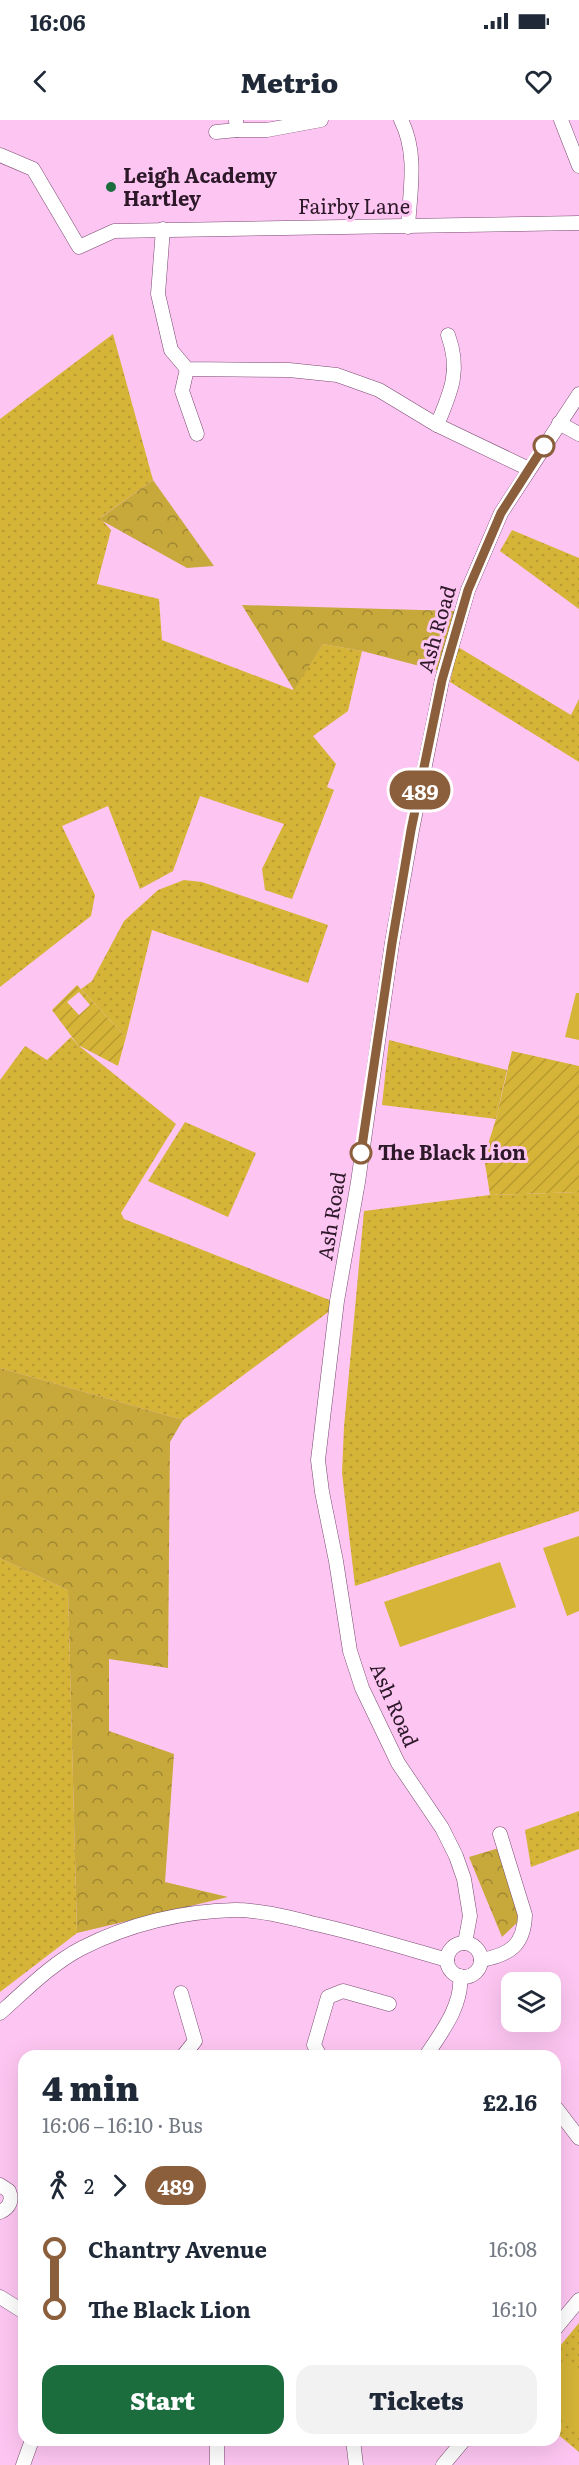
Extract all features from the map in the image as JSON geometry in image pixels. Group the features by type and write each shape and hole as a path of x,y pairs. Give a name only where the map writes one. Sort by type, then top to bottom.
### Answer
{"street":[{"path":"216,132 236,125 267,130 321,120"},
{"path":"401,120 407,132 412,155 408,227"},
{"path":"561,120 576,149 579,166"},
{"name":"Fairby Lane","path":"0,155 33,169 79,247 114,231 579,223"},
{"path":"163,230 158,294 171,350 187,369 289,370 336,375 379,390 437,425 529,469"},
{"path":"437,425 452,389 454,352 448,335"},
{"path":"187,369 182,391 197,434"},
{"name":"Ash Road","path":"465,1943 470,1916 464,1879 456,1856 441,1828 398,1763 362,1688 350,1651 318,1460 337,1301 356,1192 392,943 411,830 442,680 468,590 501,513 579,394"},
{"path":"559,423 579,434"},
{"path":"481,1960 506,1954 518,1942 524,1929 525,1915 500,1834"},
{"path":"0,2013 54,1966 81,1949 114,1933 148,1922 182,1916 236,1910 282,1916 352,1932 447,1960"},
{"path":"465,1943 477,1948 481,1960 474,1974 459,1976 451,1970 447,1960 453,1947 465,1943"},
{"path":"430,2050 453,2012 459,1995 459,1976"},
{"path":"317,2050 314,2045 328,1997 343,1991 389,2004"},
{"path":"181,1993 195,2041 188,2050"},
{"path":"561,2112 579,2138"},
{"path":"0,2185 9,2191 11,2199 9,2206 0,2211"},
{"path":"0,2297 18,2308"},
{"path":"561,2322 579,2300"},
{"path":"23,2465 30,2446"},
{"path":"217,2446 217,2465"},
{"path":"354,2446 356,2465"},
{"path":"443,2465 459,2446"}],"shaded area":[{"path":"113,334 153,480 100,518 111,530 97,584 159,599 162,640 293,690 323,644 362,651 348,711 313,736 336,764 327,787 334,790 292,899 265,890 262,869 284,824 200,796 173,871 140,889 108,806 62,826 95,895 91,916 0,987 0,419"},
{"path":"512,530 579,558 579,609 500,551"},
{"path":"458,647 571,715 579,699 579,762 450,682"},
{"path":"184,880 202,882 328,925 308,983 152,930 126,1037 81,989 92,981 124,921 158,890"},
{"path":"77,985 126,1037 118,1066 78,1045 52,1010","holes":["79,992 90,1005 79,1015 67,1002"]},
{"path":"576,993 579,993 579,1040 565,1037"},
{"path":"71,1037 176,1124 121,1213 124,1219 332,1301 331,1310 183,1420 0,1368 0,1080 25,1046 47,1060"},
{"path":"389,1040 507,1070 496,1119 382,1105"},
{"path":"512,1051 579,1066 579,1192 490,1195 484,1157 496,1119"},
{"path":"185,1122 256,1153 228,1217 148,1181"},
{"path":"579,1192 579,1511 355,1586 342,1473 344,1427 364,1211 490,1195"},
{"path":"579,1536 579,1611 567,1616 543,1548"},
{"path":"0,1558 68,1590 77,1933 0,1992"},
{"path":"500,1562 516,1607 400,1647 384,1602"},
{"path":"579,1811 579,1849 531,1867 525,1830"},
{"path":"579,2323 579,2452 561,2437 561,2345"},
{"path":"565,2363 579,2374 579,2430 561,2415 561,2368"}],"green space":[{"path":"153,480 214,566 187,568 99,519"},
{"path":"242,605 456,611 439,671 362,651 323,644 294,690"},
{"path":"0,1368 183,1420 170,1442 168,1668 109,1659 109,1731 174,1754 165,1882 228,1897 77,1933 68,1590 0,1558"},
{"path":"499,1848 519,1921 502,1937 469,1857"}],"bus line":[{"name":"489","path":"361,1153 411,830 442,680 468,590 501,513 544,446"}],"place":[{"name":"Leigh Academy Hartley","path":"111,187"},
{"name":"The Black Lion","path":"361,1153"}]}
